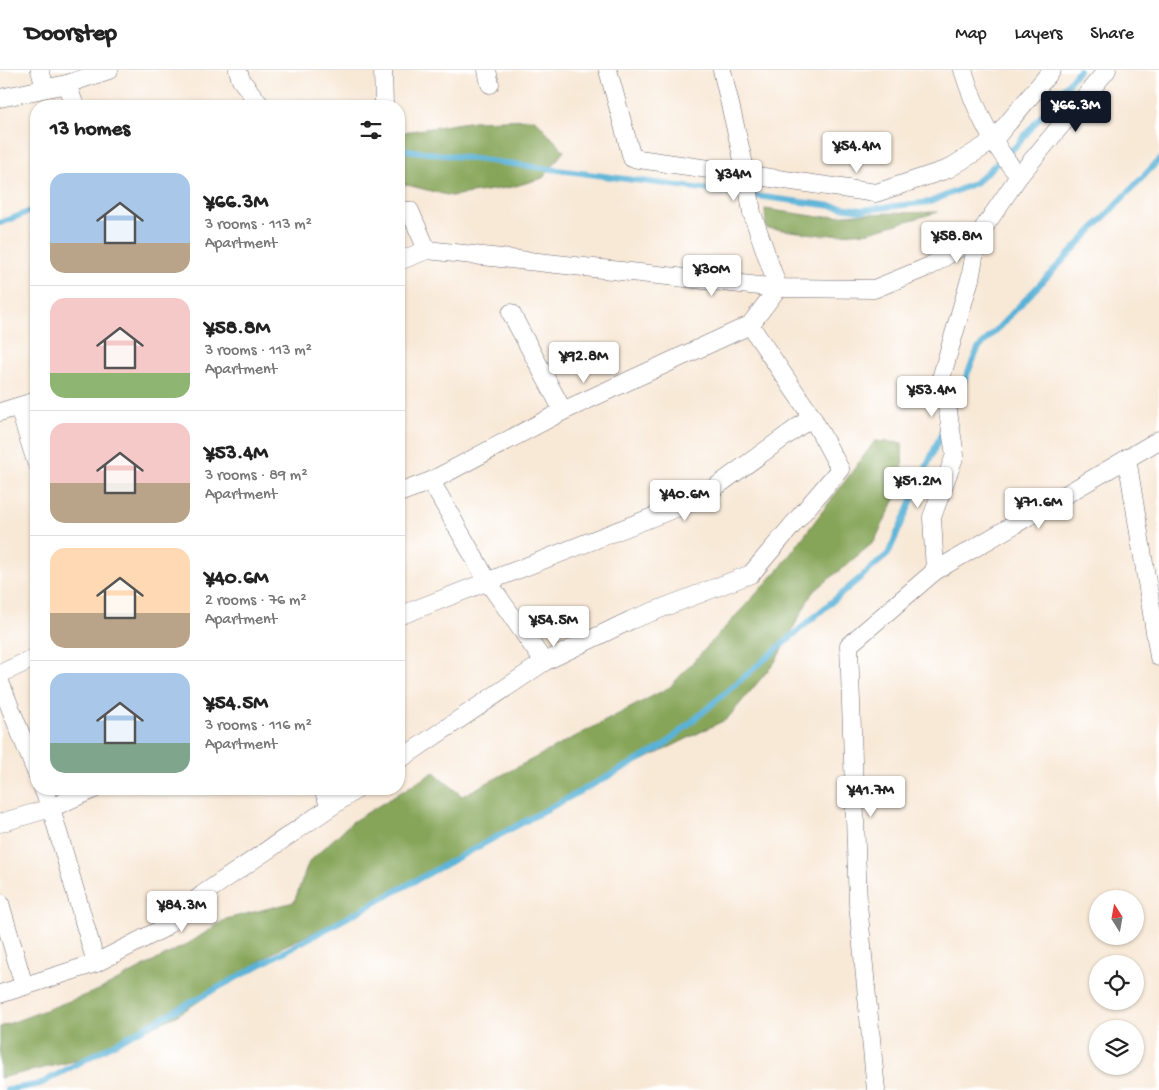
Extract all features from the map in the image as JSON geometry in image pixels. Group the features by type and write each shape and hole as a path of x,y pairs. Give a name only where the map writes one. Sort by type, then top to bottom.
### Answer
{"street":[{"path":"40,70 45,88"},
{"path":"0,98 67,84 109,70"},
{"path":"238,70 241,80 256,100"},
{"path":"383,70 384,100"},
{"path":"608,70 632,158 746,180 876,193 948,169 993,141 1052,70"},
{"path":"722,70 752,213 778,288"},
{"path":"963,70 970,93 993,141 1020,176"},
{"path":"405,259 427,250 778,288 874,289 930,266 978,236 1020,176 1107,70"},
{"path":"67,84 73,100"},
{"path":"405,211 410,211 427,250"},
{"path":"935,571 932,517 955,454 942,375 970,279 978,236"},
{"path":"405,491 431,481 563,411 750,325 778,288"},
{"path":"511,313 563,411"},
{"path":"405,756 544,662 631,620 751,574 840,469 812,417 750,325"},
{"path":"0,412 30,403"},
{"path":"19,408 30,443"},
{"path":"405,614 699,499 812,417"},
{"path":"876,1090 858,904 849,645 935,571 956,561 1159,440"},
{"path":"1127,458 1159,657"},
{"path":"431,481 488,582 544,662"},
{"path":"0,674 30,660"},
{"path":"0,682 30,757"},
{"path":"46,795 51,808 96,963"},
{"path":"0,823 51,808 80,795"},
{"path":"325,795 330,807"},
{"path":"0,994 96,963 162,929 203,894 348,795"},
{"path":"0,903 24,986"}],"green space":[{"path":"535,119 564,151 543,178 512,187 451,196 405,184 405,132 474,121"},
{"path":"765,209 820,217 938,212 870,232 822,235 766,228"},
{"path":"875,441 902,443 903,483 874,542 812,593 775,662 727,719 542,810 364,909 282,947 176,1016 79,1060 0,1078 0,1027 99,990 191,942 226,919 294,902 309,862 352,822 396,795 405,795 405,790 434,772 462,796 670,687 780,568"}],"waterway":[{"path":"405,150 862,210 930,202 975,183 1018,144 1079,70"},
{"path":"952,409 978,349 1159,160"},
{"path":"0,223 30,211"},
{"path":"7,1090 40,1084 662,747 888,554 945,425"}]}
